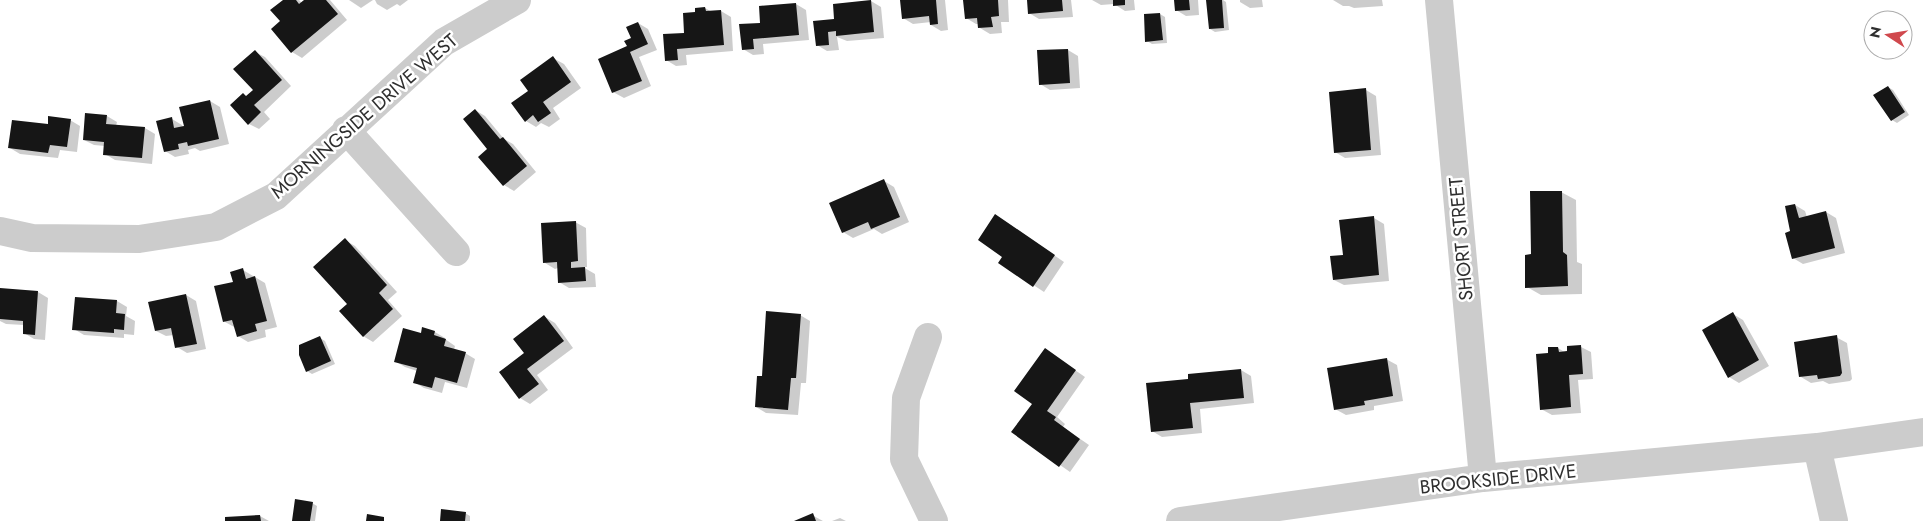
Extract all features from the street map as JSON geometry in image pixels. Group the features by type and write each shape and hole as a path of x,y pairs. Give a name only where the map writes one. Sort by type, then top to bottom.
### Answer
{"street":[{"name":"MORNINGSIDE DRIVE WEST","path":"0,231 32,238 139,239 216,227 276,196 444,42 518,0"},
{"name":"SHORT STREET","path":"1439,0 1482,478"},
{"path":"346,130 456,252"},
{"path":"928,336 906,398 904,459 934,521"},
{"name":"BROOKSIDE DRIVE","path":"1180,521 1482,478 1816,447 1923,432"},
{"path":"1816,447 1834,521"}],"building":[{"path":"283,0 296,0 299,4 304,0 326,0 338,14 291,53 271,29 280,21 270,10"},
{"path":"871,0 874,32 836,36 836,31 828,32 829,45 816,46 813,21 834,19 833,4"},
{"path":"900,0 936,0 938,24 930,25 929,16 902,19"},
{"path":"963,0 998,0 999,16 991,17 993,27 978,28 977,18 965,19"},
{"path":"1027,0 1062,0 1063,11 1028,14"},
{"path":"1113,0 1125,0 1125,5 1113,6"},
{"path":"1174,0 1189,0 1190,10 1175,11"},
{"path":"1206,0 1222,0 1224,28 1209,29"},
{"path":"796,3 799,35 753,39 754,49 742,50 739,24 760,23 759,6"},
{"path":"705,7 706,11 721,10 724,45 677,49 678,60 665,61 663,34 684,33 683,13 695,12 695,8"},
{"path":"1160,13 1163,40 1145,42 1144,14"},
{"path":"638,22 648,44 630,52 642,81 612,93 598,59 627,46 624,41 631,38 626,27"},
{"path":"1068,49 1070,83 1039,85 1037,50"},
{"path":"255,50 282,80 254,105 261,112 248,125 230,105 243,93 246,96 253,90 233,69"},
{"path":"553,56 571,82 543,102 551,113 538,122 533,115 525,122 511,103 528,91 520,80"},
{"path":"1888,86 1905,112 1891,121 1873,95"},
{"path":"1366,88 1371,150 1334,153 1329,92"},
{"path":"210,100 219,139 188,146 187,142 178,144 179,149 164,152 156,121 172,117 174,128 184,126 179,107"},
{"path":"475,109 500,139 503,137 527,166 503,186 478,157 487,149 463,119"},
{"path":"85,113 107,115 106,124 145,127 142,158 103,155 104,142 83,140"},
{"path":"48,116 71,119 67,147 50,145 48,153 8,148 12,120 48,124"},
{"path":"884,179 900,217 871,229 868,222 842,233 829,203"},
{"path":"1530,191 1562,191 1563,252 1567,255 1568,286 1525,288 1525,255 1531,254"},
{"path":"1795,204 1799,218 1826,211 1835,248 1792,259 1785,233 1790,231 1785,206"},
{"path":"995,214 1055,255 1033,287 998,263 1002,257 978,240"},
{"path":"1374,216 1379,275 1333,280 1330,256 1343,255 1339,220"},
{"path":"576,221 578,261 571,262 571,268 585,267 586,281 558,283 557,262 543,263 541,223"},
{"path":"345,238 387,285 379,293 393,309 363,337 339,311 347,304 313,267"},
{"path":"243,268 246,279 255,276 267,321 255,324 257,331 237,337 232,320 223,322 214,286 233,282 230,272"},
{"path":"0,288 38,291 35,335 23,334 23,321 0,319"},
{"path":"186,294 197,344 175,348 171,328 155,331 148,302"},
{"path":"75,297 117,300 116,313 125,314 124,330 114,329 114,333 72,330"},
{"path":"766,311 801,314 796,378 791,378 788,410 755,407 757,376 762,376"},
{"path":"1733,312 1759,360 1728,378 1702,330"},
{"path":"544,315 564,341 527,369 539,384 519,399 499,372 524,353 513,339"},
{"path":"422,327 435,331 434,335 446,339 444,346 466,352 457,383 435,377 432,388 413,383 417,368 394,362 403,328 421,333"},
{"path":"1837,335 1842,373 1840,376 1818,379 1817,375 1799,377 1794,342"},
{"path":"320,336 331,361 306,372 299,355 299,345"},
{"path":"1581,345 1583,374 1569,375 1571,407 1540,410 1536,354 1548,353 1548,347 1558,347 1559,352 1567,351 1567,346"},
{"path":"1045,348 1076,370 1047,411 1056,417 1054,420 1080,439 1059,467 1011,432 1032,404 1014,391"},
{"path":"1387,358 1393,396 1364,401 1365,405 1334,410 1327,368"},
{"path":"1241,369 1244,398 1190,403 1193,428 1151,432 1146,383 1188,379 1188,374"},
{"path":"295,499 313,502 310,521 292,521"},
{"path":"441,509 466,512 465,521 440,521"},
{"path":"813,513 816,521 794,521"},
{"path":"367,514 384,517 384,521 366,521"},
{"path":"260,515 261,521 225,521 225,517"}]}
